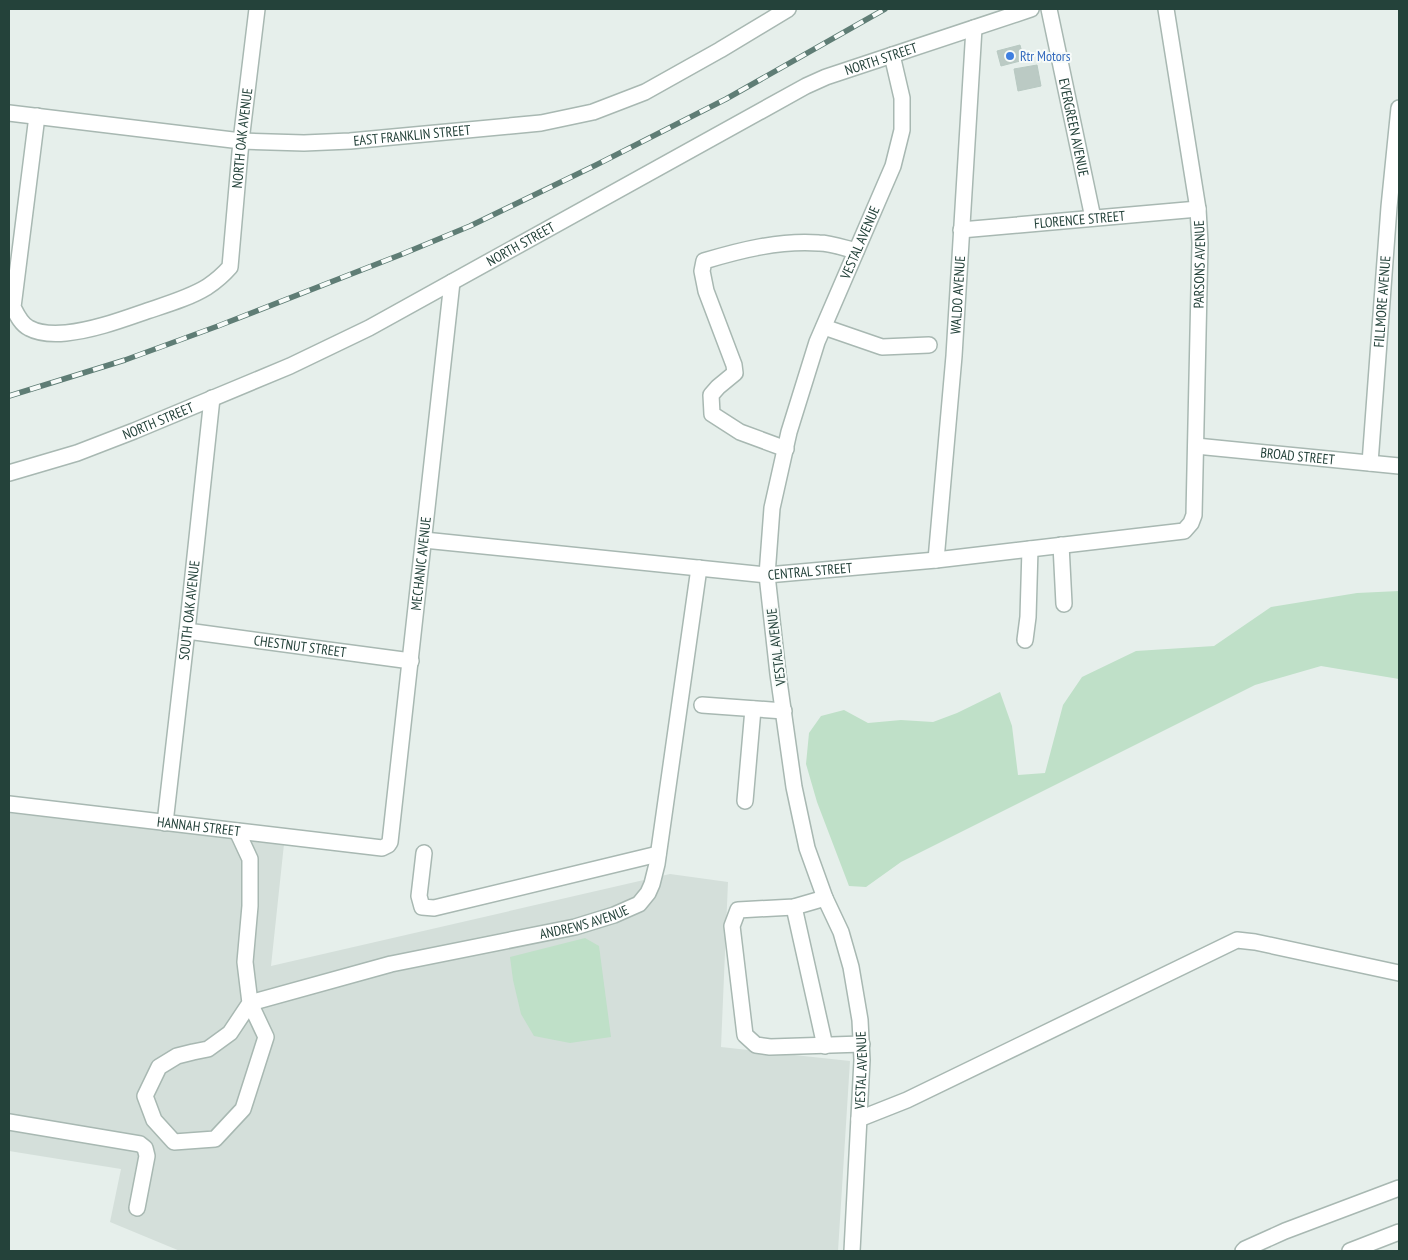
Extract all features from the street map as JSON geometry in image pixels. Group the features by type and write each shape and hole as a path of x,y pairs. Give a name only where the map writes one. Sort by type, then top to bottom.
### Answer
{"street":[{"name":"NORTH OAK AVENUE","path":"37,116 13,308 22,324 30,329 49,333 65,333 130,317 189,296 220,278 230,267 241,141 257,9"},
{"name":"EAST FRANKLIN STREET","path":"9,113 241,141 304,143 350,141 541,123 594,112 645,92 788,9"},
{"name":"NORTH STREET","path":"9,473 77,452 134,431 290,366 369,328 806,86 826,77 1031,9"},
{"name":"EVERGREEN AVENUE","path":"1049,9 1093,218"},
{"name":"PARSONS AVENUE","path":"1166,9 1198,209 1200,243 1194,515 1191,523"},
{"name":"WALDO AVENUE","path":"936,560 954,356 974,28"},
{"name":"VESTAL AVENUE","path":"852,1251 862,1060 860,1020 851,966 841,932 825,898 807,848 794,787 767,574 772,508 789,432 817,342 893,166 902,130 902,98 892,55"},
{"name":"FILLMORE AVENUE","path":"1370,463 1399,108"},
{"name":"FLORENCE STREET","path":"961,230 1198,209"},
{"path":"786,448 740,432 712,414 711,395 734,373 734,365 706,291 702,271 704,261 746,249 788,243 820,243 856,251"},
{"name":"MECHANIC AVENUE","path":"388,845 390,842 411,661 452,282"},
{"path":"824,327 882,347 929,345"},
{"name":"SOUTH OAK AVENUE","path":"165,822 188,631 212,398"},
{"name":"BROAD STREET","path":"1196,446 1399,466"},
{"name":"CENTRAL STREET","path":"424,540 767,574 936,560 1184,531 1191,523"},
{"path":"1061,545 1064,604"},
{"path":"1025,640 1028,617 1030,549"},
{"name":"ANDREWS AVENUE","path":"250,1003 391,964 575,927 614,915 639,904 648,893 652,884 658,854 699,568"},
{"name":"CHESTNUT STREET","path":"188,631 411,661"},
{"path":"702,705 784,711"},
{"path":"745,801 753,709"},
{"name":"HANNAH STREET","path":"9,804 382,848 388,845"},
{"path":"237,831 250,859 250,906 245,962 250,1003 266,1037 243,1109 215,1139 174,1142 154,1120 145,1096 159,1067 177,1056 208,1049 230,1033 250,1003"},
{"path":"424,853 419,896 422,907 434,908 658,854"},
{"path":"825,898 794,907 738,910 732,926 745,1035 756,1045 770,1047 862,1044"},
{"path":"794,907 825,1046"},
{"path":"859,1119 907,1100 1237,940 1255,942 1399,973"},
{"path":"9,1122 140,1144 145,1148 147,1156 137,1208"},
{"path":"1243,1251 1285,1231 1399,1188"},
{"path":"1353,1251 1399,1232"}],"shaded area":[{"path":"9,813 284,844 271,966 670,874 728,882 721,1047 850,1061 838,1251 180,1251 110,1222 121,1169 9,1151"}],"green space":[{"path":"1399,591 1399,679 1321,666 1255,685 901,862 866,887 849,886 817,802 806,764 809,733 821,716 844,710 868,723 901,720 933,722 957,713 1000,692 1012,726 1018,775 1045,773 1063,705 1082,677 1136,651 1214,646 1271,607 1357,593"},
{"path":"585,938 599,946 611,1037 570,1043 534,1036 521,1014 510,957"}],"building":[{"name":"Rtr Motors","path":"1020,45 1024,60 1001,66 997,51"},
{"path":"1037,65 1041,86 1018,91 1014,69"}],"railway":[{"path":"9,396 125,360 218,326 470,226 726,99 885,9"}],"place":[{"name":"Rtr Motors","path":"1010,56"}]}
